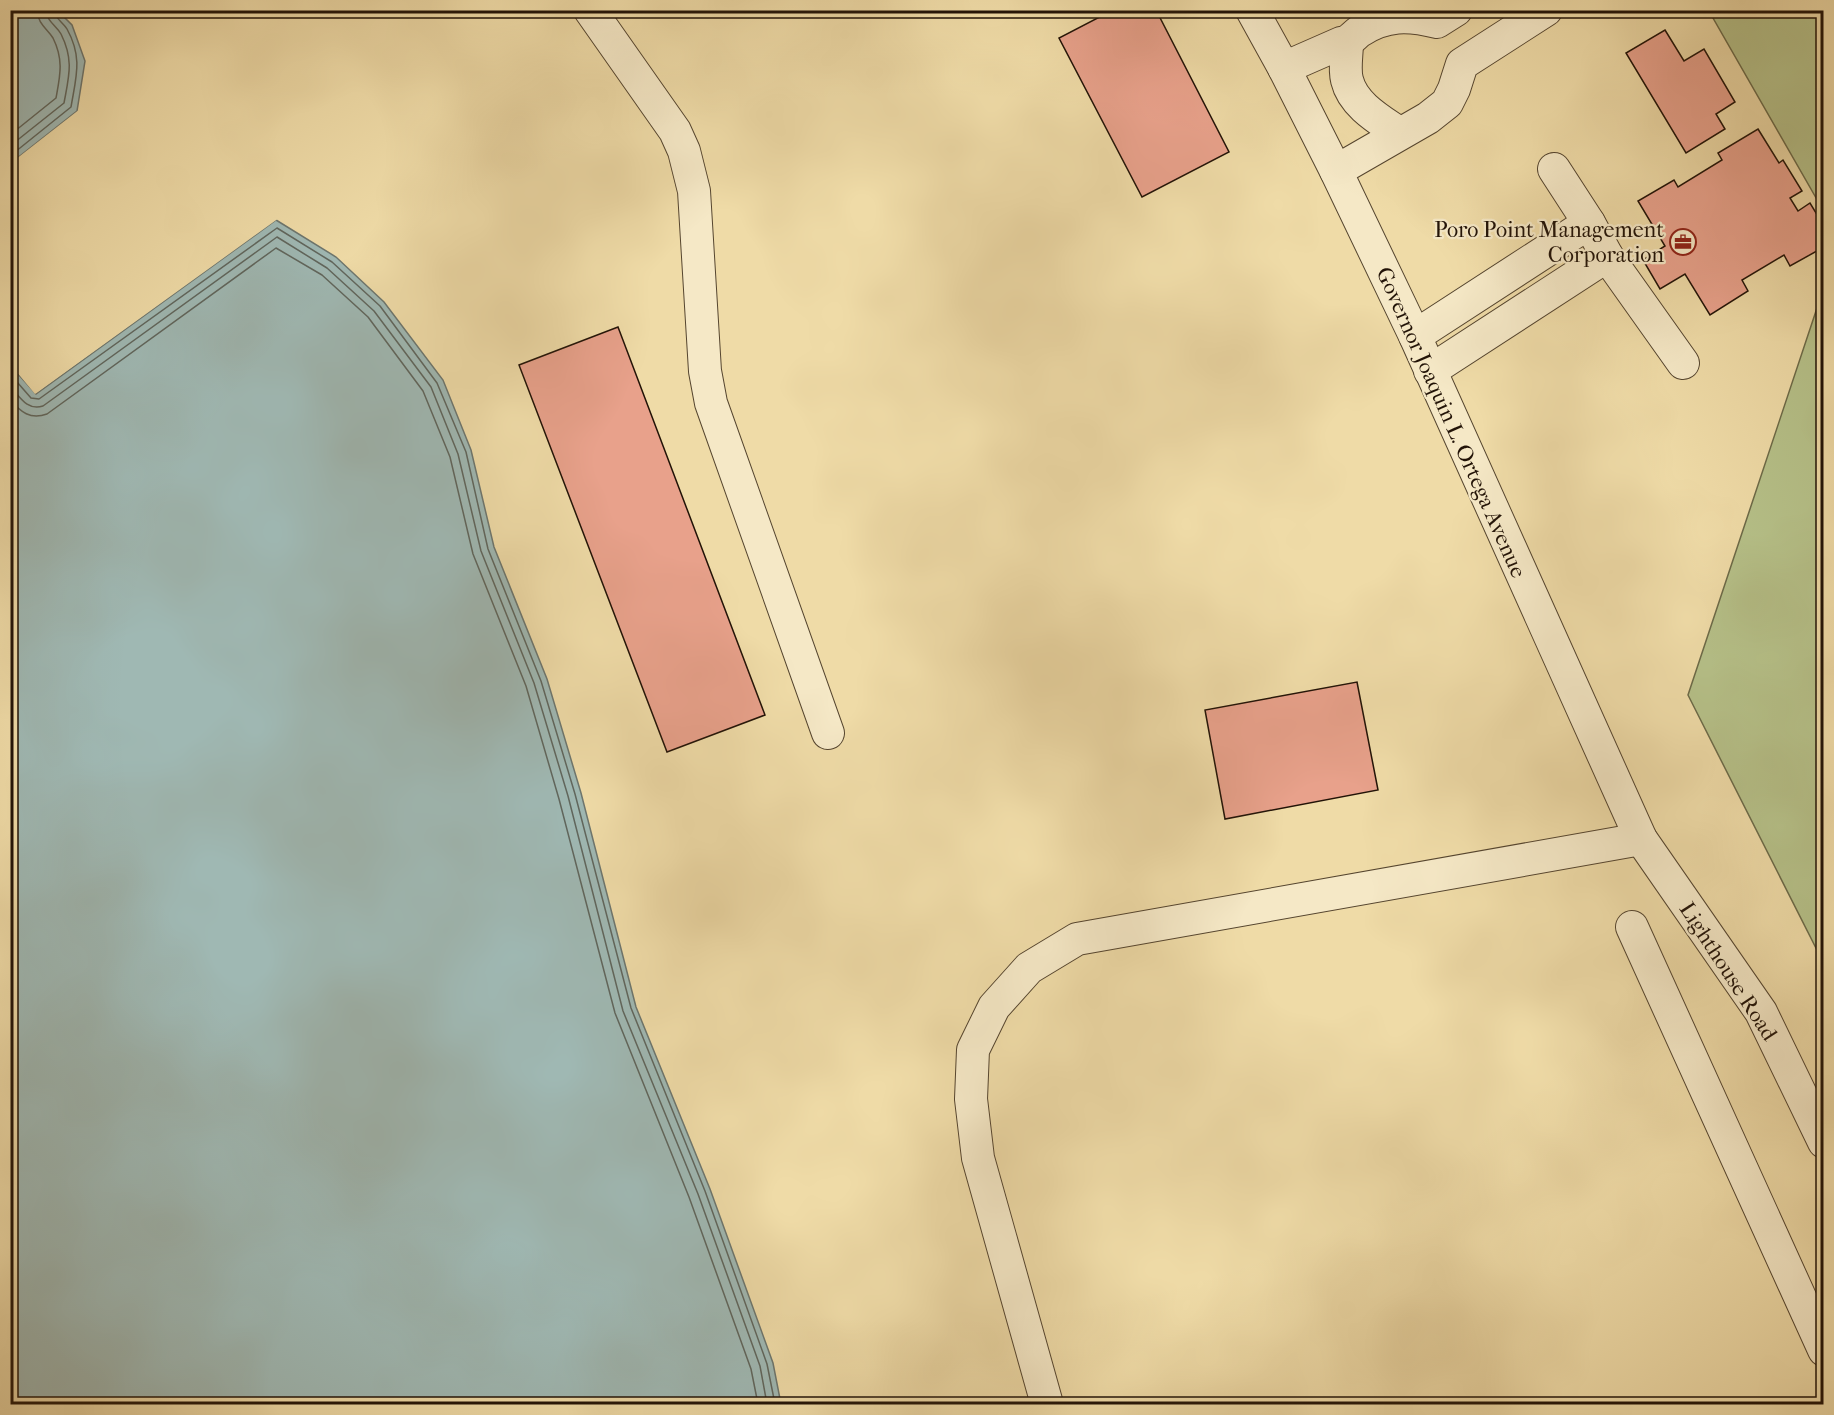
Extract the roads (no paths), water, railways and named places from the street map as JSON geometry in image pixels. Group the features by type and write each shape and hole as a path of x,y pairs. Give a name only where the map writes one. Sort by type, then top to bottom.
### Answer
{"street":[{"path":"590,10 675,131 684,151 694,191 705,371 711,403 828,734"},
{"name":"Governor Joaquin L. Ortega Avenue","path":"1252,10 1336,171 1414,336 1641,839"},
{"path":"1336,171 1428,118 1447,103 1462,64 1546,10"},
{"path":"1284,68 1347,42 1360,31 1390,18 1414,16 1446,16 1462,64"},
{"path":"1347,42 1347,81 1354,97 1371,113 1399,133"},
{"path":"1554,170 1589,223 1607,256 1683,363"},
{"path":"1414,336 1589,223"},
{"path":"1430,371 1607,256"},
{"path":"1047,1404 978,1158 971,1099 973,1050 994,1006 1029,968 1077,939 1641,839"},
{"name":"Lighthouse Road","path":"1641,839 1761,1012 1824,1142"},
{"path":"1632,927 1824,1350"}],"water":[{"path":"11,11 58,11 72,25 85,61 77,111 11,163"},
{"path":"276,220 336,257 384,302 443,380 471,450 494,547 547,679 581,793 636,1007 710,1189 773,1363 781,1404 11,1404 10,365 36,394"}],"place":[{"name":"Poro Point Management Corporation","path":"1683,242"}]}
